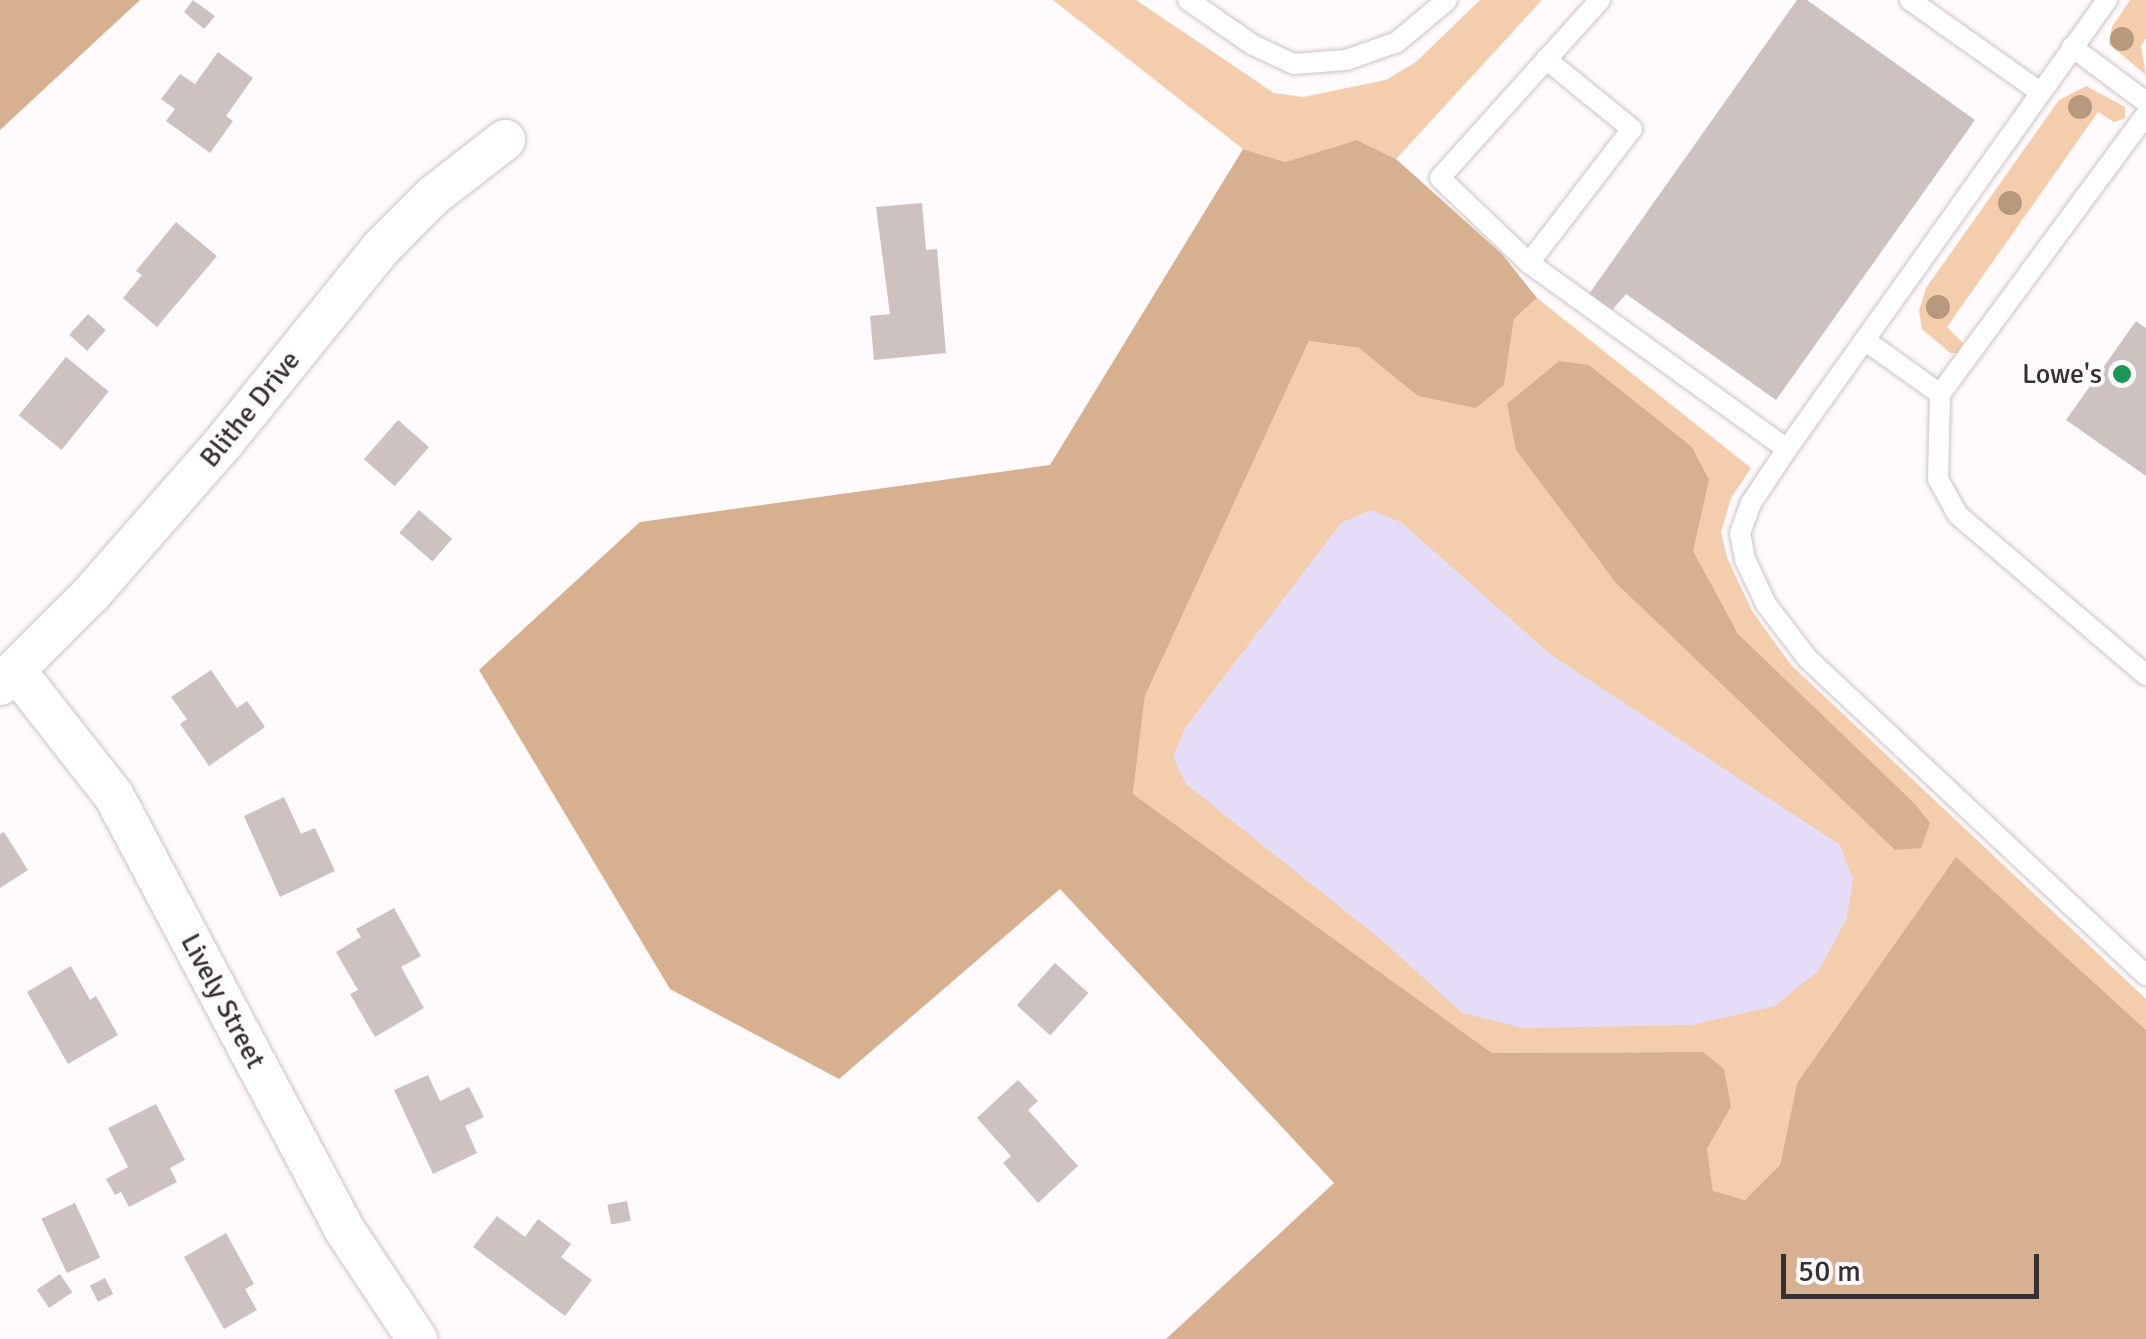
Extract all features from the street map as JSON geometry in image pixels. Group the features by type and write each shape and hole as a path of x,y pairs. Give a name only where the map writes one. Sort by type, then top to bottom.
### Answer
{"street":[{"name":"Blithe Drive","path":"8,678 92,593 224,442 381,248 434,196 505,140"},
{"name":"Lively Street","path":"8,678 114,796 344,1229 417,1339"}],"lane":[{"path":"1188,0 1253,45 1294,64 1346,60 1397,42 1447,0"},
{"path":"1600,0 1440,178 1529,263 1787,449"},
{"path":"1910,0 2040,92"},
{"path":"2107,0 1787,449 1751,503 1740,533 1745,559 1766,604 1808,659 2146,975"},
{"path":"2072,47 2146,102"},
{"path":"1529,263 1632,129 1546,58"},
{"path":"2146,115 1940,394 1938,479 1958,515 2146,675"},
{"path":"1866,341 1940,394"}],"shaded area":[{"path":"0,0 140,0 0,130"},
{"path":"1053,0 1136,0 1274,93 1303,97 1386,80 1416,62 1480,0 1542,0 1396,159 1357,140 1285,162 1243,149"},
{"path":"2130,0 2146,0 2146,38 2141,46 2146,75 2109,44 2112,27"},
{"path":"2086,86 2125,107 2125,118 2114,122 2098,112 1947,327 1963,343 1958,353 1950,353 1922,329 1919,311 1926,288 2059,100"},
{"path":"1357,140 1396,159 1502,254 1537,298 1514,319 1504,385 1476,408 1418,396 1359,348 1309,341 1145,696 1133,794 1492,1053 1703,1052 1724,1069 1731,1107 1707,1149 1713,1191 1745,1200 1780,1165 1797,1083 1956,857 2146,1030 2146,1339 1166,1339 1334,1183 1060,889 839,1079 670,989 479,670 640,522 1050,465 1243,149 1285,162"},
{"path":"1537,298 1751,468 1731,498 1721,532 1727,558 1752,611 1791,665 2146,999 2146,1030 1956,858 1797,1083 1780,1165 1746,1200 1713,1192 1707,1149 1731,1107 1704,1052 1492,1053 1133,794 1145,696 1309,341 1359,348 1418,395 1504,384 1514,319"},
{"path":"1559,361 1589,365 1692,447 1709,480 1693,551 1738,634 1915,804 1930,823 1921,848 1895,850 1616,583 1516,450 1507,404"},
{"path":"1371,510 1401,522 1550,654 1840,845 1853,879 1847,918 1819,970 1775,1006 1692,1025 1523,1028 1462,1013 1384,942 1186,784 1173,757 1185,728 1341,523"}],"building":[{"path":"193,0 215,16 204,29 184,12"},
{"path":"1797,0 1807,0 1975,120 1776,400 1626,294 1612,310 1589,294"},
{"path":"218,52 253,78 226,116 233,121 210,153 166,121 175,109 161,99 180,74 195,84"},
{"path":"922,203 926,250 937,249 946,353 874,360 870,316 890,314 876,207"},
{"path":"176,222 217,256 157,327 123,298 142,275 136,271"},
{"path":"88,314 106,330 87,351 69,335"},
{"name":"Lowe's","path":"2136,321 2146,328 2146,476 2066,420"},
{"path":"66,357 109,392 62,450 19,415"},
{"path":"398,420 429,447 395,486 364,459"},
{"path":"419,510 452,539 433,562 399,533"},
{"path":"211,670 237,708 247,701 265,727 209,766 180,724 187,719 171,697"},
{"path":"284,797 301,834 315,828 335,871 280,897 244,816"},
{"path":"4,832 28,870 0,888 0,834"},
{"path":"394,908 421,956 401,967 424,1008 375,1037 350,994 358,990 336,952 361,937 356,929"},
{"path":"1055,963 1088,993 1050,1035 1017,1005"},
{"path":"71,966 90,1000 96,996 118,1035 68,1064 27,992"},
{"path":"428,1075 440,1101 469,1087 484,1117 465,1126 477,1153 433,1174 394,1090"},
{"path":"1018,1080 1038,1101 1028,1110 1078,1166 1038,1203 1003,1163 1011,1156 977,1118"},
{"path":"156,1104 185,1160 170,1168 177,1182 129,1207 121,1192 115,1195 106,1179 128,1167 108,1128"},
{"path":"627,1201 631,1221 611,1224 607,1205"},
{"path":"75,1203 100,1257 67,1273 41,1219"},
{"path":"497,1216 525,1237 538,1219 571,1244 561,1257 592,1280 565,1316 473,1247"},
{"path":"226,1233 254,1284 245,1289 257,1310 224,1329 184,1257"},
{"path":"60,1274 72,1292 49,1308 37,1290"},
{"path":"105,1278 113,1294 98,1302 90,1286"}],"place":[{"name":"Lowe's","path":"2122,374"}]}
